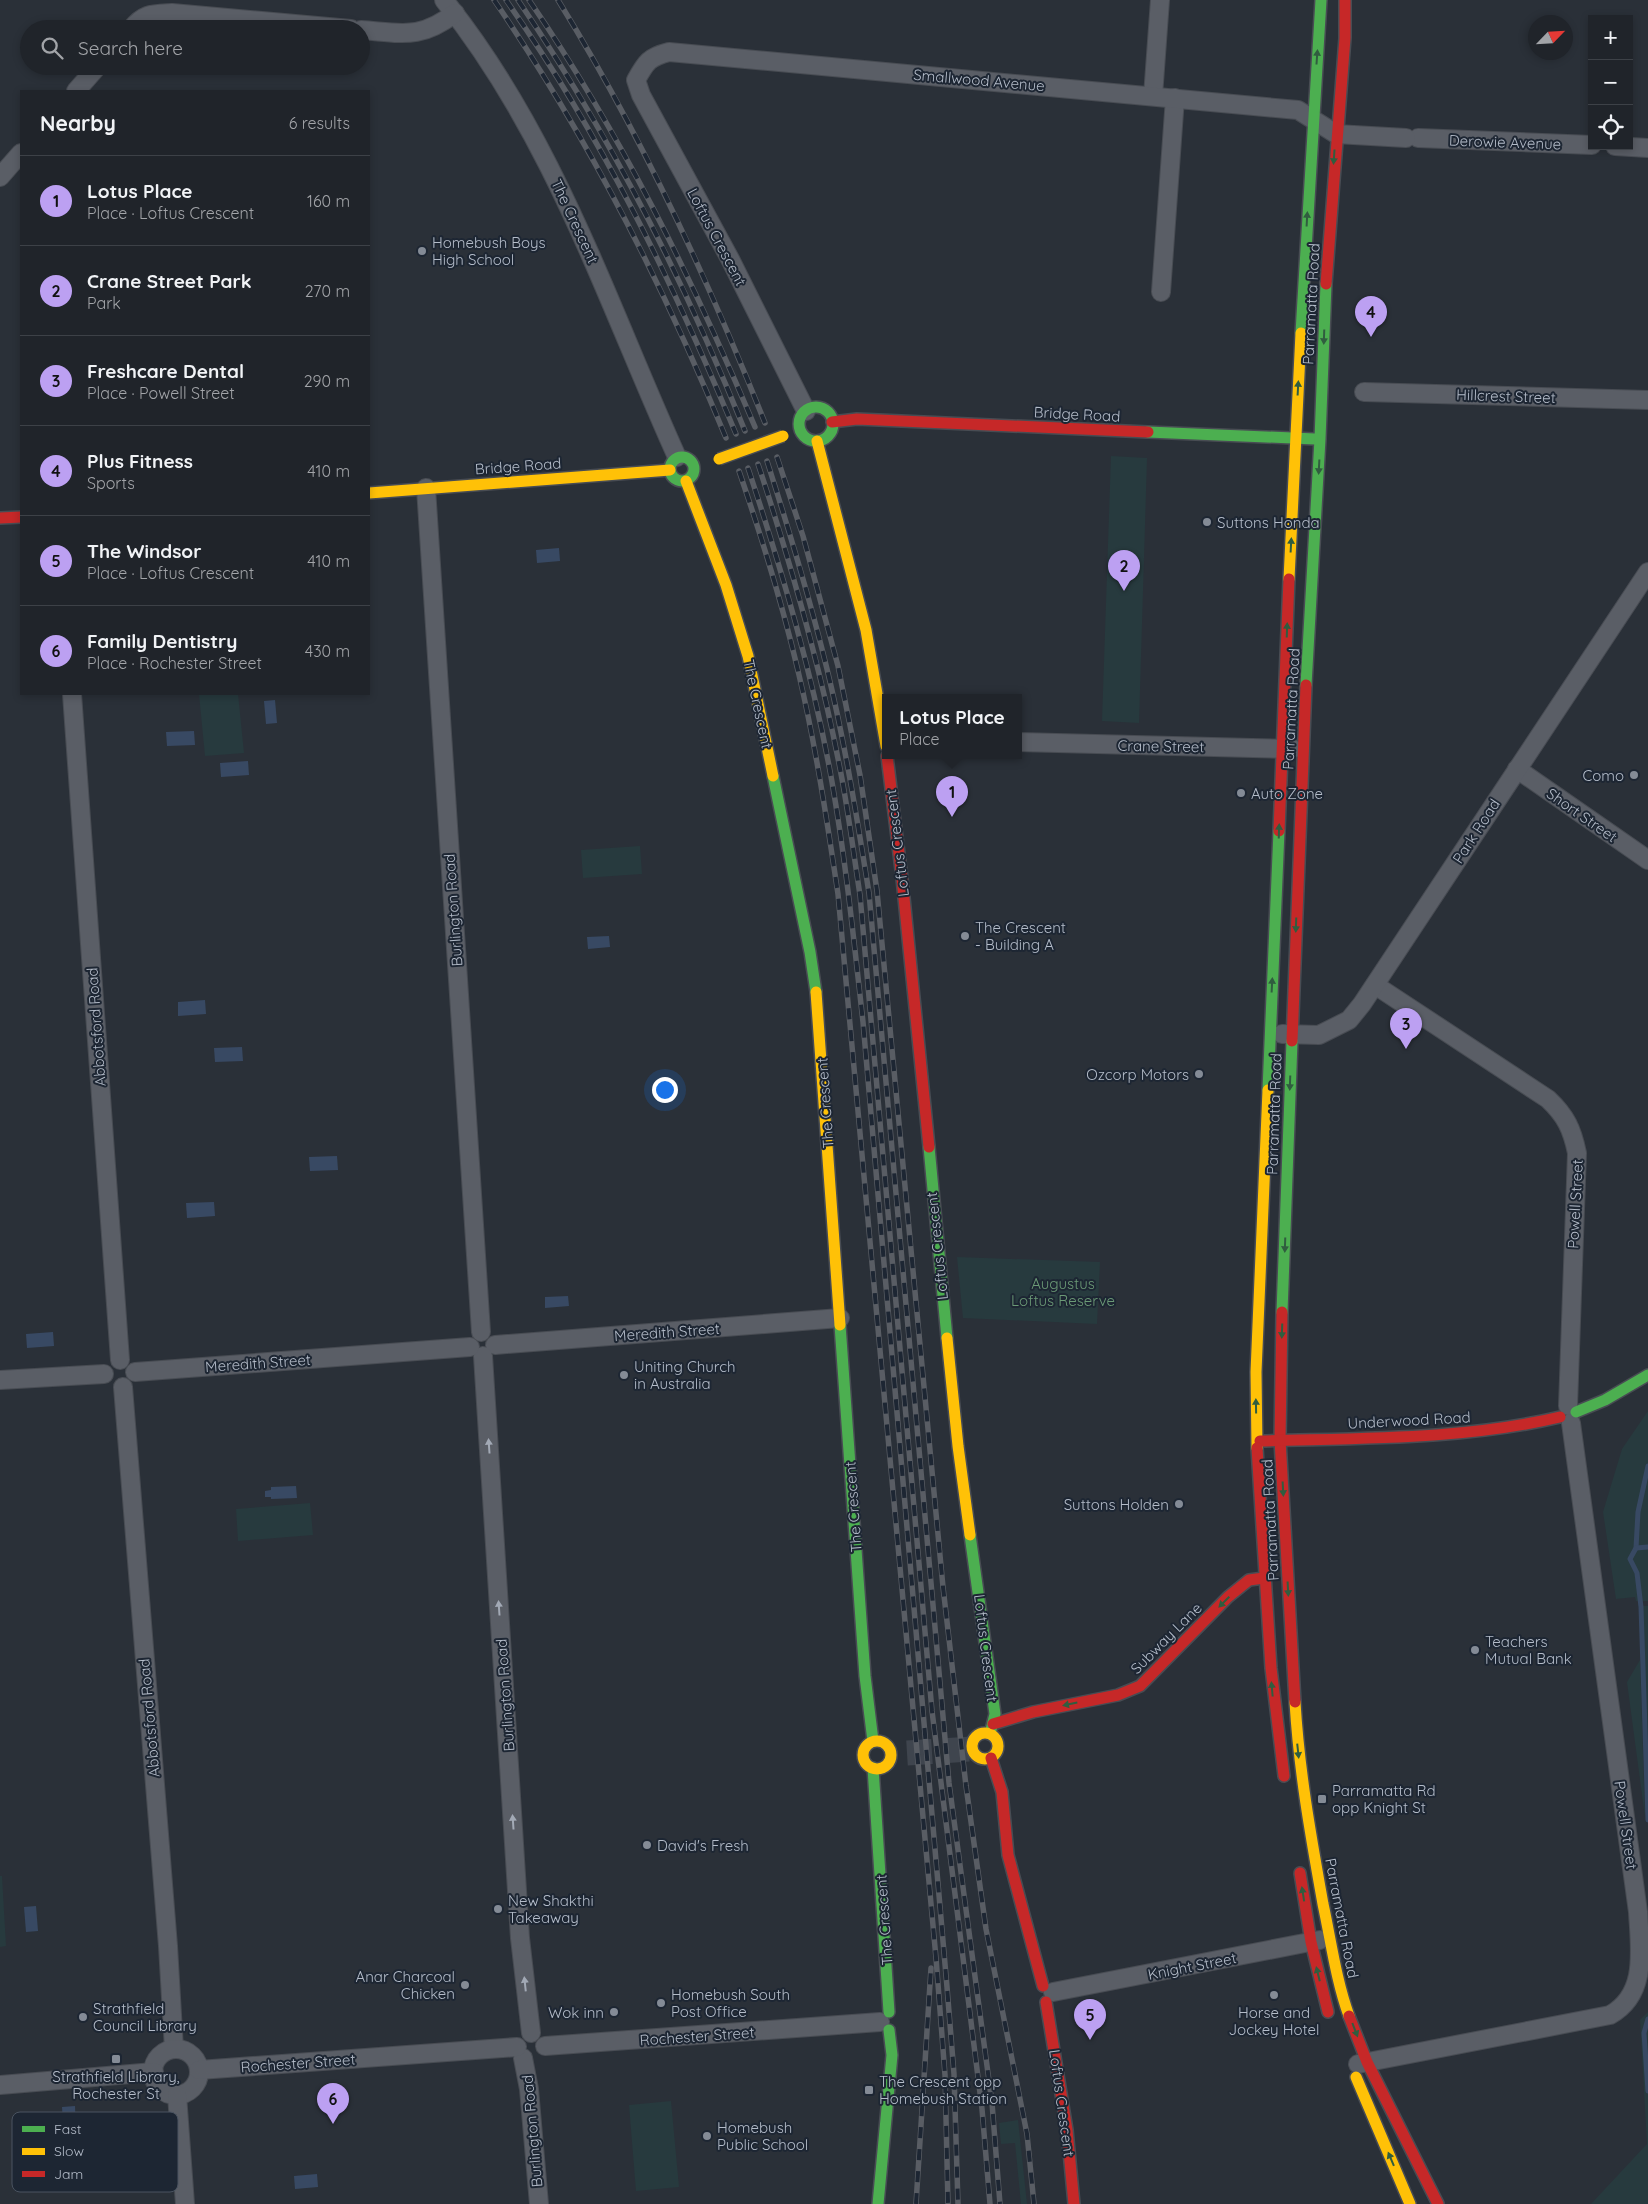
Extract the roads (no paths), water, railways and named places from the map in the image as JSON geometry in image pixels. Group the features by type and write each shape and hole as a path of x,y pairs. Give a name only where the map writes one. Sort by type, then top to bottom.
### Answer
{"main road":[{"name":"Parramatta Road","path":"1286,1790 1275,1724 1264,1578 1257,1441 1256,1372 1295,437 1312,118 1321,0"},
{"name":"Parramatta Road","path":"1345,0 1345,38 1336,134 1326,288 1304,750 1279,1401 1280,1440 1298,1751 1306,1812 1355,2062 1410,2204"},
{"path":"815,407 825,410 832,422 830,433 817,441 807,438 800,430 800,419 806,410 815,407"},
{"name":"Bridge Road","path":"832,422 857,419 1133,432 1295,437 1320,440"},
{"path":"694,466 800,430"},
{"path":"817,441 855,580 882,723"},
{"path":"688,458 694,466 692,477 686,481 675,479 673,464 688,458"},
{"name":"Bridge Road","path":"370,493 673,464"},
{"name":"The Crescent","path":"686,481 726,585 748,656 810,952 820,1036 865,1676 873,1741"},
{"path":"0,518 20,517"},
{"name":"Loftus Crescent","path":"887,759 902,878 958,1446 995,1714 991,1729"},
{"name":"Underwood Road","path":"1257,1441 1360,1439 1484,1431 1528,1425 1569,1414 1605,1400 1648,1375"},
{"name":"Subway Lane","path":"991,1729 1025,1714 1118,1694 1140,1686 1228,1597 1249,1580 1264,1578"},
{"path":"991,1729 998,1746 995,1755 991,1758 980,1758 972,1749 973,1741 978,1735 991,1729"},
{"path":"873,1741 885,1744 895,1754 886,1766 873,1768 866,1764 863,1755 866,1746 873,1741"},
{"name":"Loftus Crescent","path":"991,1758 1002,1792 1008,1856 1047,1993 1068,2130 1074,2204"},
{"name":"The Crescent","path":"873,1768 892,2056 878,2204"},
{"path":"1298,1864 1311,1942 1326,2005 1333,2024"},
{"name":"Parramatta Road","path":"1355,2062 1438,2204"}],"street":[{"path":"1153,96 1160,0"},
{"path":"370,31 410,34 422,32 442,22 449,6"},
{"name":"The Crescent","path":"449,6 484,54 566,197 673,464"},
{"path":"139,20 154,14 172,14 244,20"},
{"name":"Smallwood Avenue","path":"646,64 654,56 669,52 1301,110 1336,134"},
{"name":"Loftus Crescent","path":"646,64 636,80 641,95 730,259 806,410"},
{"path":"77,90 90,75"},
{"path":"1161,292 1175,98"},
{"name":"Derowie Avenue","path":"1336,134 1588,145"},
{"path":"1633,147 1648,148"},
{"path":"0,177 20,154"},
{"name":"Hillcrest Street","path":"1364,392 1648,400"},
{"name":"Burlington Road","path":"426,488 481,1332 492,1337 482,1349 520,1938 531,2033"},
{"name":"Park Road","path":"1270,1033 1319,1035 1348,1020 1375,985 1648,572"},
{"name":"Abbotsford Road","path":"72,695 120,1360"},
{"name":"Crane Street","path":"1022,742 1304,750"},
{"name":"Short Street","path":"1517,769 1648,860"},
{"name":"Powell Street","path":"1355,2062 1610,2015 1628,2002 1634,1992 1640,1958 1638,1912 1569,1414 1577,1153 1574,1136 1563,1114 1548,1099 1375,985"},
{"name":"Meredith Street","path":"136,1372 482,1349 840,1318"},
{"path":"120,1360 131,1363 136,1372 132,1382 123,1388 108,1386 104,1380 104,1374 109,1364 120,1360"},
{"path":"0,1380 104,1374"},
{"name":"Abbotsford Road","path":"123,1388 168,1946 174,2049"},
{"name":"Knight Street","path":"1047,1993 1330,1938"},
{"name":"Rochester Street","path":"544,2046 891,2021"},
{"path":"531,2033 542,2038 544,2046 540,2057 532,2060 520,2053 520,2038 531,2033"},
{"path":"174,2049 181,2050 193,2057 199,2070 196,2084 191,2089 177,2094 163,2090 155,2079 154,2072 157,2059 167,2051 174,2049"},
{"name":"Burlington Road","path":"520,2053 529,2089 539,2204"},
{"name":"Rochester Street","path":"199,2070 520,2053"},
{"path":"0,2085 154,2072"},
{"path":"177,2094 186,2204"}],"water":[{"path":"559,548 560,561 537,563 536,550"},
{"path":"275,700 277,723 266,724 264,701"},
{"path":"194,731 195,745 167,746 166,732"},
{"path":"248,761 249,775 221,777 220,763"},
{"path":"609,936 610,947 588,949 587,937"},
{"path":"205,1000 206,1014 178,1016 178,1002"},
{"path":"242,1047 243,1061 215,1062 214,1048"},
{"path":"337,1156 338,1170 310,1171 309,1157"},
{"path":"214,1202 215,1216 187,1218 186,1203"},
{"path":"568,1296 569,1306 545,1308 545,1297"},
{"path":"53,1332 54,1346 27,1348 26,1334"},
{"path":"296,1486 297,1498 271,1499 271,1497 265,1497 265,1491 271,1490 271,1487"},
{"path":"36,1906 38,1931 26,1932 24,1907"},
{"path":"75,2106 75,2112 62,2112 62,2107"},
{"path":"317,2174 318,2187 295,2189 294,2176"}],"waterway":[{"path":"1648,1466 1638,1512 1636,1548 1630,1559 1637,1573 1641,1607 1648,1820"},
{"path":"1636,1548 1648,1547"},
{"path":"1648,2019 1644,2033 1648,2091"}],"tunnel":[{"path":"907,1753 971,1749"}],"railway":[{"path":"494,0 561,105 622,213 676,324 726,438"},
{"path":"506,0 541,51 573,103 633,211 687,321 736,434"},
{"path":"518,0 584,103 643,209 696,318 745,431"},
{"path":"529,0 594,102 653,208 706,316 755,427"},
{"path":"558,0 617,102 671,207 720,314 765,423"},
{"path":"777,457 803,536 838,666 860,775 877,891 943,1587 966,1786 986,1929 1027,2134 1034,2204"},
{"path":"767,461 799,565 827,669 845,753 869,893 949,1783 992,2103 1000,2204"},
{"path":"758,464 783,542 816,659 842,779 860,895 932,1711 982,2109 990,2204"},
{"path":"748,468 785,584 816,702 832,782 849,902 863,1022 947,1987 954,2074 958,2204"},
{"path":"739,471 772,572 799,675 816,757 838,894 936,1958 945,2075 948,2204"},
{"path":"916,2204 931,1968"}],"place":[{"name":"Homebush Boys High School","path":"422,251"},
{"name":"Plus Fitness","path":"1371,337"},
{"name":"Suttons Honda","path":"1207,522"},
{"name":"Crane Street Park","path":"1124,591"},
{"name":"Como","path":"1634,775"},
{"name":"Auto Zone","path":"1241,793"},
{"name":"Lotus Place","path":"952,817"},
{"name":"The Crescent - Building A","path":"965,936"},
{"name":"Freshcare Dental","path":"1406,1049"},
{"name":"Ozcorp Motors","path":"1199,1074"},
{"name":"Uniting Church in Australia","path":"624,1375"},
{"name":"Suttons Holden","path":"1179,1504"},
{"name":"Teachers Mutual Bank","path":"1475,1650"},
{"name":"Parramatta Rd opp Knight St","path":"1322,1799"},
{"name":"David's Fresh","path":"647,1845"},
{"name":"New Shakthi Takeaway","path":"498,1909"},
{"name":"Anar Charcoal Chicken","path":"465,1985"},
{"name":"Horse and Jockey Hotel","path":"1274,1995"},
{"name":"Homebush South Post Office","path":"661,2003"},
{"name":"Wok inn","path":"614,2012"},
{"name":"Strathfield Council Library","path":"83,2017"},
{"name":"The Windsor","path":"1090,2040"},
{"name":"Strathfield Library, Rochester St","path":"116,2059"},
{"name":"The Crescent opp Homebush Station","path":"869,2090"},
{"name":"Family Dentistry","path":"333,2124"},
{"name":"Homebush Public School","path":"707,2136"}],"park label":[{"name":"Augustus Loftus Reserve","path":"1063,1292"}]}
